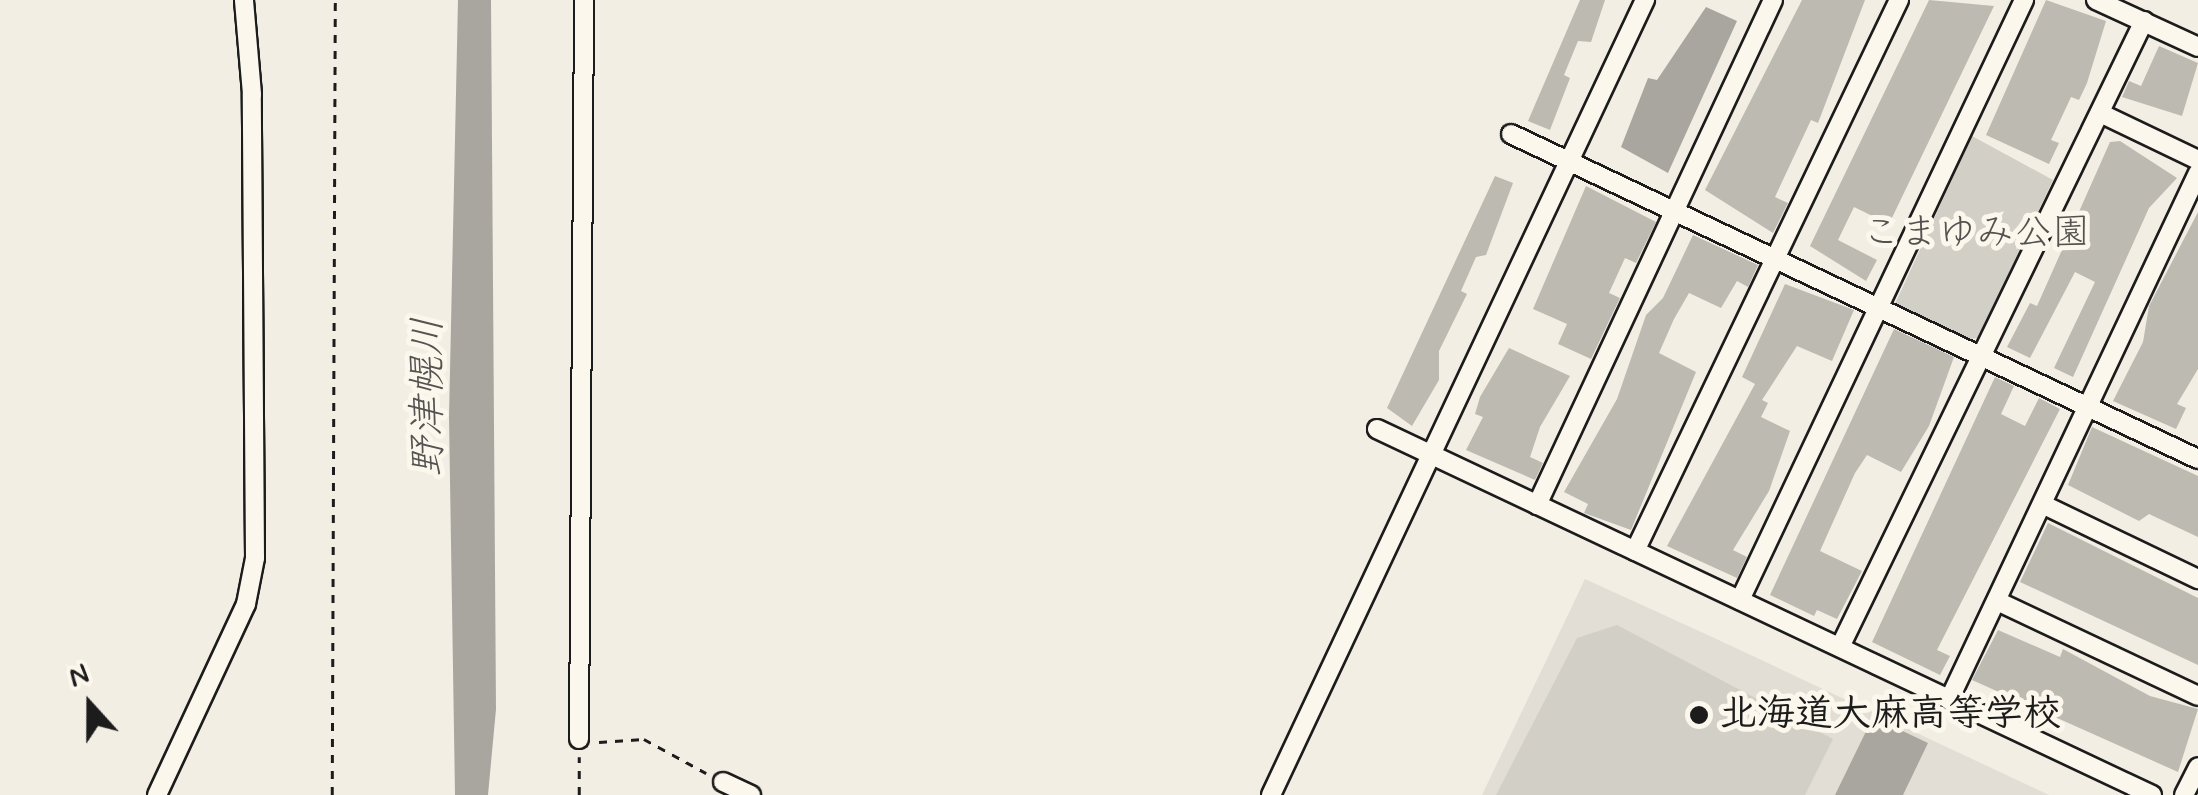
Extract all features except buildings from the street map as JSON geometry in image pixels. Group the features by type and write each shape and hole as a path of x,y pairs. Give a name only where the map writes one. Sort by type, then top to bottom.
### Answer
{"street":[{"path":"157,795 246,604 255,558 252,94 244,0"},
{"path":"579,739 584,0"},
{"path":"1271,795 1644,0"},
{"path":"1536,505 1772,0"},
{"path":"1635,551 1899,0"},
{"path":"1740,600 2024,0"},
{"path":"2096,0 2198,47"},
{"path":"1840,647 2144,21"},
{"path":"2100,113 2198,160"},
{"path":"1510,134 1981,358 2196,451"},
{"path":"1949,700 2198,172"},
{"path":"1377,430 1431,452 2152,795"},
{"path":"2044,504 2198,579"},
{"path":"1997,601 2198,696"},
{"path":"2184,795 2198,767"},
{"path":"723,782 751,795"}],"path":[{"path":"332,795 335,0"},
{"path":"578,795 579,739 644,739 723,782"}],"shaded area":[{"path":"458,0 491,0 496,709 488,795 455,795 449,417"},
{"path":"1706,7 1737,21 1668,173 1621,147 1648,78 1657,80"},
{"name":"北海道大麻高等学校","path":"1585,579 1710,636 2049,795 1482,795"},
{"path":"1873,717 1928,743 1903,795 1835,795"}],"green space":[{"name":"こまゆみ公園","path":"1972,136 2053,180 1978,338 1963,340 1895,304"},
{"path":"1617,625 1833,739 1805,795 1496,795 1577,638"}],"place":[{"name":"北海道大麻高等学校","path":"1699,715"}],"water label":[{"name":"野津幌川","path":"429,397"}]}
